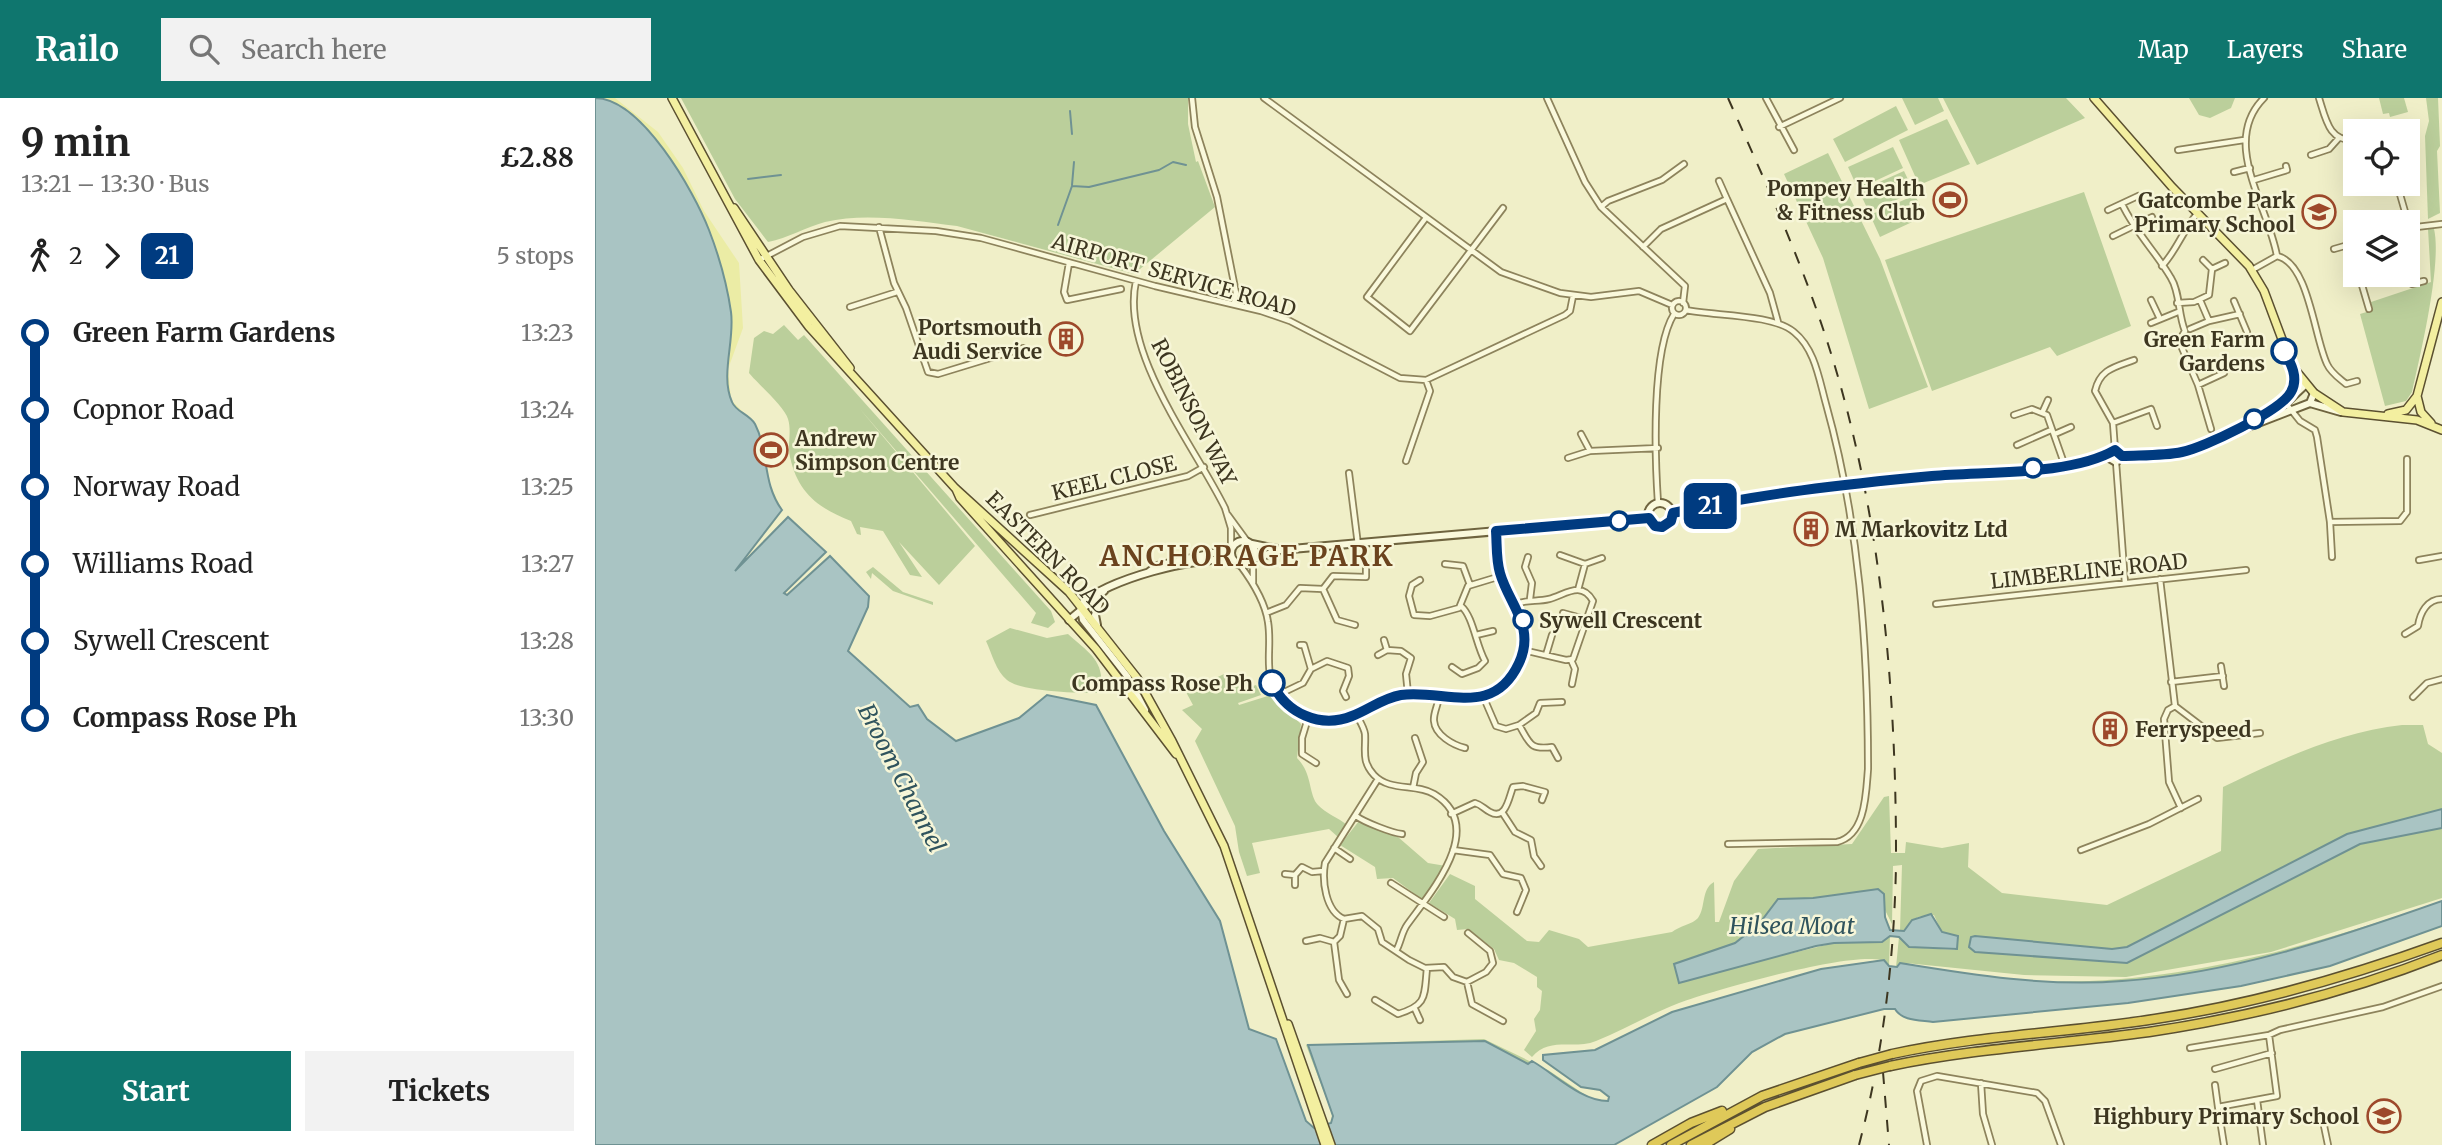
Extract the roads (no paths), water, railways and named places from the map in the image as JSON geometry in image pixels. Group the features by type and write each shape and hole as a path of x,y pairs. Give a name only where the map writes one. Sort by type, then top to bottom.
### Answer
{"highway":[{"path":"1652,1145 1691,1123 1762,1096 1892,1054 1989,1036 2176,1016 2306,988 2392,961 2442,941"},
{"path":"1691,1145 1765,1107 1855,1075 1890,1066 1946,1054 2149,1032 2237,1016 2366,983 2439,957"},
{"path":"1671,1145 1762,1096"},
{"path":"1705,1145 1765,1107"}],"main road":[{"name":"EASTERN ROAD","path":"672,98 731,204 809,327 955,488 1097,625 1137,678 1173,741 1177,755"},
{"path":"2094,98 2197,214 2252,270 2264,292 2292,366 2313,393 2343,412 2406,418 2442,430"},
{"path":"2377,416 2406,410 2417,396 2442,302"},
{"path":"2417,396 2421,412 2434,426"},
{"name":"EASTERN ROAD","path":"955,488 960,498 1069,620 1145,711 1177,755 1224,846 1285,1019 1292,1030 1325,1145"},
{"name":"EASTERN ROAD","path":"1315,1109 1331,1145"}],"street":[{"path":"1192,98 1197,135 1219,203 1236,293 1234,304"},
{"path":"1264,98 1470,252 1517,279 1573,296 1639,291 1672,305"},
{"path":"1547,98 1585,182 1601,207 1685,286 1683,303 1686,310"},
{"path":"1766,98 1779,127 1794,150"},
{"path":"1779,127 1840,98"},
{"path":"2264,98 2249,118 2244,140 2277,256 2292,263 2301,279 2330,369 2346,384 2357,380"},
{"path":"2319,98 2331,131 2338,139 2343,140"},
{"path":"2311,155 2329,149 2338,139"},
{"path":"2178,150 2244,140"},
{"path":"1601,207 1608,201 1668,177 1684,164"},
{"path":"2254,180 2287,170 2286,166"},
{"path":"2234,172 2250,167"},
{"path":"1719,181 1773,303 1778,322"},
{"path":"2108,210 2138,196"},
{"path":"1643,247 1661,229 1727,199"},
{"path":"2122,204 2133,227 2176,288 2178,312 2185,331 2179,341 2198,385 2211,429"},
{"path":"1426,219 1367,297 1410,331 1503,208"},
{"path":"2162,266 2172,255 2182,230 2197,214"},
{"path":"2113,236 2152,217"},
{"path":"2420,225 2442,224"},
{"path":"879,227 897,292 906,308 925,367 930,373 1023,348"},
{"name":"AIRPORT SERVICE ROAD","path":"763,257 803,237 832,228 879,227 959,233 1290,321 1400,378 1426,380"},
{"path":"2334,249 2343,247"},
{"path":"2252,270 2277,256"},
{"path":"2177,303 2200,300 2212,291 2212,269 2203,260"},
{"path":"1069,262 1064,292 1067,300 1121,289"},
{"path":"2212,269 2225,263"},
{"name":"ROBINSON WAY","path":"1136,281 1133,303 1144,355 1228,515 1249,542"},
{"path":"2420,282 2424,281"},
{"path":"2363,287 2369,309"},
{"path":"850,307 897,292"},
{"path":"1406,461 1430,391 1426,380 1565,315 1570,312 1573,296"},
{"path":"2151,300 2160,319"},
{"path":"2200,300 2209,321"},
{"path":"1672,305 1677,301 1683,303"},
{"path":"2234,301 2247,332"},
{"path":"1765,321 1773,303"},
{"path":"1658,503 1661,357 1674,314 1672,305"},
{"path":"1674,314 1680,315 1686,310 1778,322 1804,340 1814,359 1844,471 1861,595 1868,721 1865,797 1858,823 1845,840 1728,844"},
{"path":"2151,323 2178,312"},
{"path":"2190,329 2209,321 2240,314"},
{"path":"2134,360 2105,371 2098,378 2095,391 2113,423 2115,450 2122,456 2183,452 2248,424 2310,403 2323,409 2343,412"},
{"path":"2285,402 2294,382 2292,366"},
{"path":"2198,385 2224,373"},
{"path":"2248,424 2285,402 2305,385"},
{"path":"2310,403 2313,393"},
{"path":"2048,400 2043,411 2065,466"},
{"path":"2285,402 2299,420 2315,430 2330,522 2332,557"},
{"path":"2113,423 2151,408 2157,426"},
{"path":"2014,415 2032,409 2043,411"},
{"path":"2017,445 2071,427"},
{"path":"1581,434 1590,451"},
{"path":"1568,458 1590,451 1658,448"},
{"path":"1673,513 1827,488 2065,466 2109,456 2115,450"},
{"path":"2109,456 2116,463 2125,583"},
{"path":"2116,463 2122,456"},
{"path":"2330,522 2400,521 2407,512 2407,460"},
{"name":"KEEL CLOSE","path":"1030,515 1188,476 1204,467"},
{"path":"1349,473 1358,545"},
{"path":"1658,503 1666,504 1673,513 1671,521 1662,527 1655,526 1649,518 1649,510 1658,503"},
{"name":"ROBINSON WAY","path":"1228,515 1231,548"},
{"path":"1240,565 1280,550 1649,518"},
{"path":"1069,620 1090,596 1149,572 1206,561 1233,560 1240,565 1253,584 1266,613 1269,635 1266,666 1278,695 1289,707 1308,718 1334,720 1408,694 1463,700 1483,696 1512,675 1523,650 1524,628 1516,604 1501,576 1496,531"},
{"path":"1149,572 1157,566 1231,548 1239,541 1280,550"},
{"path":"1249,542 1253,560 1253,584"},
{"path":"1231,548 1233,560"},
{"path":"1560,555 1585,564 1602,558"},
{"path":"1528,556 1525,567 1532,583 1529,599"},
{"path":"2419,560 2442,556"},
{"path":"1444,564 1463,566 1470,585"},
{"path":"1578,590 1585,564"},
{"path":"1266,613 1286,606 1300,588 1323,589 1336,575 1355,579 1369,577 1366,569"},
{"name":"LIMBERLINE ROAD","path":"1935,604 2246,570"},
{"path":"1461,606 1464,591 1470,585 1501,576"},
{"path":"2160,579 2175,706 2217,738 2260,733"},
{"path":"1420,580 1412,585 1409,596 1411,611 1422,617 1461,606"},
{"path":"1323,589 1337,620 1355,625"},
{"path":"1097,625 1096,610 1105,590"},
{"path":"1516,604 1529,599 1546,600 1568,590 1587,593 1593,600 1585,619 1577,654 1571,660"},
{"path":"2405,634 2418,626 2420,615 2430,603 2442,599"},
{"path":"1452,667 1460,674 1484,662 1477,648 1476,635 1469,625 1467,612 1461,606"},
{"path":"1081,609 1122,669 1145,711"},
{"path":"1563,613 1585,619"},
{"path":"1476,635 1493,631"},
{"path":"1546,655 1552,635"},
{"path":"1384,640 1387,650"},
{"path":"1300,645 1304,645 1311,669"},
{"path":"1378,655 1387,650 1401,651 1411,658 1406,674 1408,694"},
{"path":"1523,650 1571,660"},
{"path":"1571,660 1575,670 1572,684"},
{"path":"1278,695 1303,683 1311,669 1324,661 1346,667 1349,673 1343,688 1346,697"},
{"path":"2221,666 2224,687"},
{"path":"2171,682 2223,676"},
{"path":"2413,697 2427,683 2442,679"},
{"path":"1483,696 1496,726 1504,729 1519,725 1536,713 1540,702 1562,702"},
{"path":"1439,697 1434,723 1450,743 1465,748"},
{"path":"2175,706 2168,709 2164,719 2169,782 2181,808"},
{"path":"1356,714 1365,733 1365,761 1378,779 1437,796 1451,814 1455,828 1448,868 1406,927 1397,949"},
{"path":"1308,718 1302,738 1302,754 1316,764"},
{"path":"1519,725 1532,747 1552,747 1558,758"},
{"path":"1413,788 1416,773 1423,762 1415,738"},
{"path":"1344,919 1330,906 1322,871 1356,816 1361,800 1378,779"},
{"path":"1451,814 1473,803 1492,813 1502,812 1508,806 1513,787 1523,786 1545,792 1542,800"},
{"path":"2081,850 2115,839 2198,799"},
{"path":"1502,812 1515,832 1531,840 1534,856 1541,866"},
{"path":"1356,816 1378,824 1388,832 1402,834"},
{"path":"1335,848 1350,859"},
{"path":"1453,850 1490,855 1505,875 1521,878 1526,890 1517,912"},
{"path":"1295,885 1295,875 1301,867 1322,871"},
{"path":"1285,874 1295,875"},
{"path":"1391,883 1444,917"},
{"path":"1344,919 1362,916 1378,929 1380,940 1397,949 1409,960 1427,968 1444,967 1453,977 1467,982 1483,974 1493,963"},
{"path":"1334,942 1340,936 1344,919"},
{"path":"1468,933 1490,951 1493,963"},
{"path":"1306,941 1320,939 1334,942"},
{"path":"1334,942 1339,980 1347,994"},
{"path":"1493,963 1500,966"},
{"path":"1375,1000 1398,1014 1415,1009 1425,996 1427,968"},
{"path":"1467,982 1472,1004 1503,1021"},
{"path":"2190,1048 2269,1035 2280,1030 2383,1007 2442,986"},
{"path":"1415,1009 1420,1020"},
{"path":"2217,1107 2277,1096 2269,1035"},
{"path":"2215,1069 2272,1053"},
{"path":"1927,1145 1917,1091 1921,1081 1937,1076 2037,1093 2045,1101 2061,1145"},
{"path":"1981,1083 1983,1114 1992,1145"},
{"path":"2215,1085 2224,1145"},
{"path":"2257,1100 2263,1145"},
{"path":"2323,1121 2327,1145"}],"water":[{"name":"Broom Channel","path":"595,98 612,102 630,113 664,149 702,213 719,260 732,323 727,369 729,392 734,405 755,424 771,489 782,510 735,571 788,517 826,552 784,593 787,595 830,556 869,596 868,607 848,651 910,707 918,705 927,719 956,741 1019,718 1047,695 1096,705 1164,831 1220,921 1249,1029 1276,1039 1306,1121 1314,1128 1331,1123 1333,1116 1308,1045 1485,1041 1528,1064 1532,1061 1588,1097 1608,1101 1609,1097 1600,1090 1581,1087 1543,1060 1543,1055 1595,1050 1672,1012 1821,969 1884,960 1889,966 1897,967 1900,963 2011,979 2122,981 2204,971 2285,952 2442,901 2442,926 2330,966 2241,986 2128,1003 1933,1022 1902,1016 1895,1009 1884,1009 1785,1034 1752,1052 1717,1087 1614,1145 595,1145"},
{"path":"2442,809 2442,828 2360,844 2127,963 1975,952 1969,947 1971,937 1975,936 2112,949 2127,947 2347,834"},
{"name":"Hilsea Moat","path":"1878,889 1884,894 1885,917 1890,930 1904,931 1912,920 1931,914 1942,932 1958,936 1957,949 1909,947 1899,937 1890,936 1882,942 1816,946 1679,983 1674,964 1735,943 1759,924 1778,899 1813,898"}],"waterway":[{"path":"1070,111 1072,134"},
{"path":"1072,185 1074,162"},
{"path":"1058,225 1072,186 1089,187 1159,170 1173,162 1186,165"},
{"path":"748,179 781,175"}],"railway":[{"path":"1728,98 1806,281 1846,405 1861,468 1882,596 1888,660 1893,725 1896,853"},
{"path":"1859,1145 1875,1076 1886,1007 1896,866"},
{"path":"1883,1072 1889,1145"}],"place":[{"name":"Pompey Health & Fitness Club","path":"1950,200"},
{"name":"Gatcombe Park Primary School","path":"2319,212"},
{"name":"Portsmouth Audi Service","path":"1066,339"},
{"name":"Green Farm Gardens","path":"2284,351"},
{"name":"Andrew Simpson Centre","path":"771,450"},
{"name":"M Markovitz Ltd","path":"1811,529"},
{"name":"Sywell Crescent","path":"1523,620"},
{"name":"Compass Rose Ph","path":"1272,683"},
{"name":"Ferryspeed","path":"2110,729"},
{"name":"Highbury Primary School","path":"2384,1116"}],"district":[{"name":"ANCHORAGE PARK","path":"1247,556"}]}
